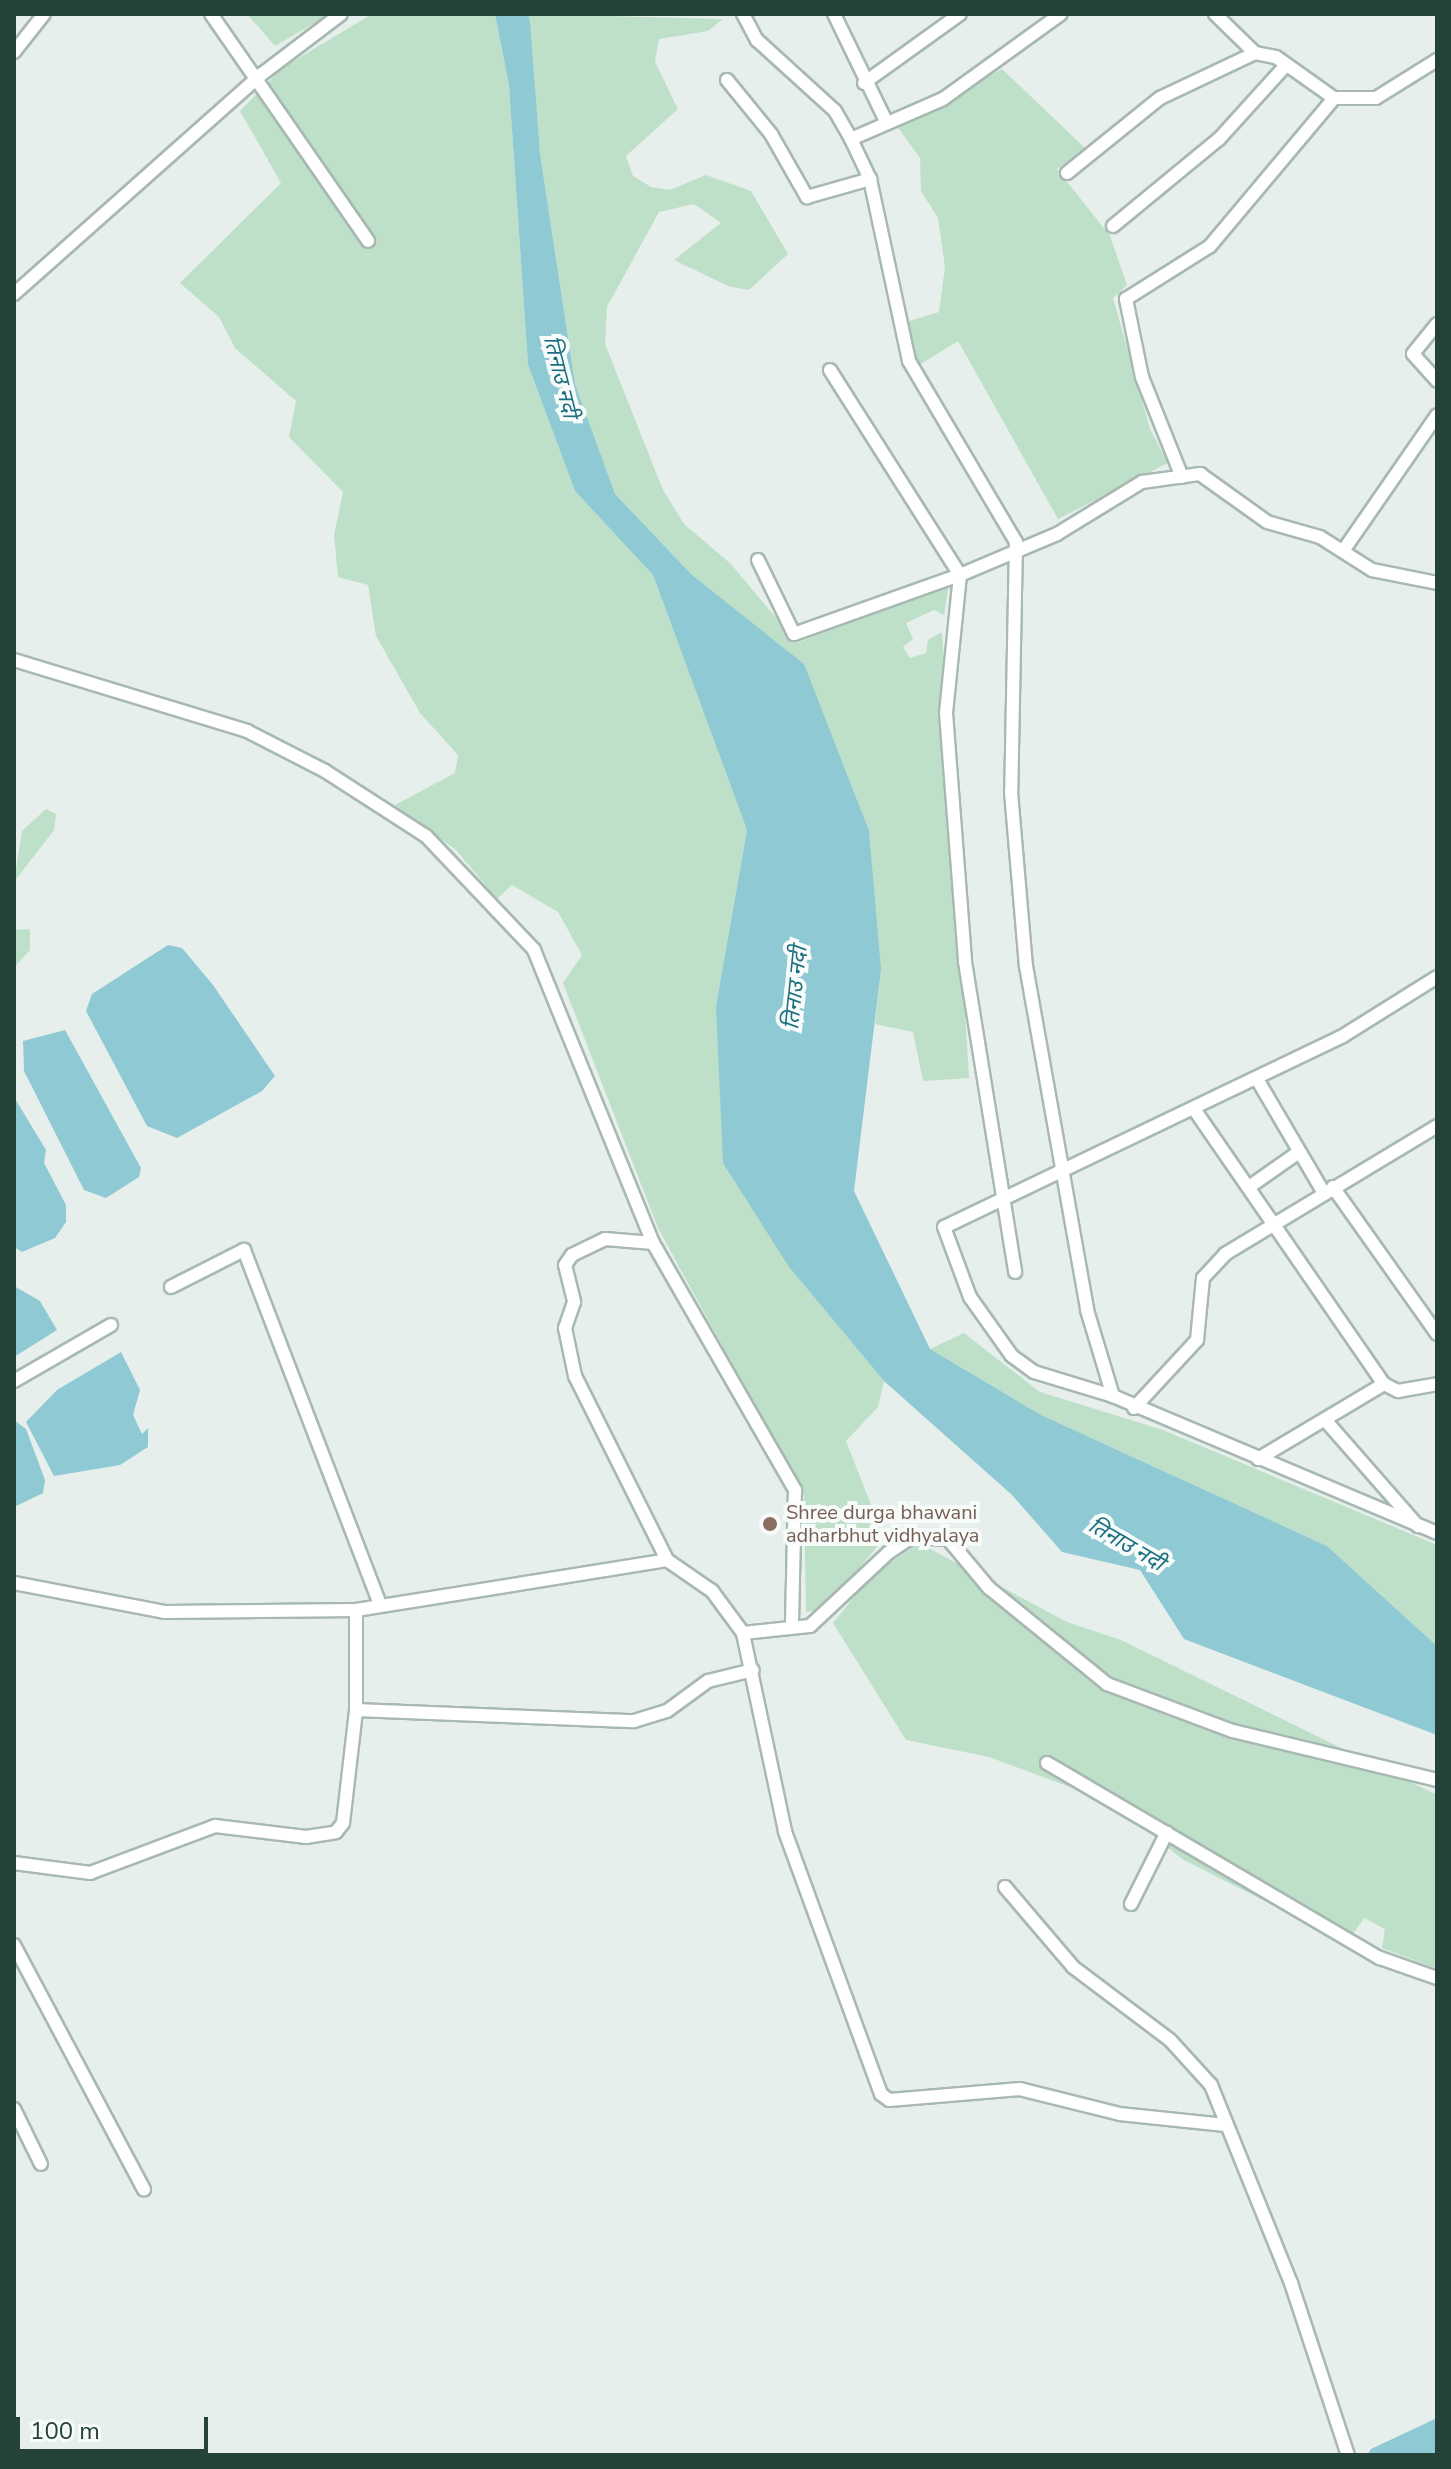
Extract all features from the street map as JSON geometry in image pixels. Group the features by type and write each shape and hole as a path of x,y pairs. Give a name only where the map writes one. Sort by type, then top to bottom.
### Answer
{"street":[{"path":"14,52 44,14"},
{"path":"211,14 252,83 368,241"},
{"path":"14,294 252,83 341,14"},
{"path":"743,14 757,40 835,111 851,139 870,179 909,361 1016,551 1011,792 1026,966 1087,1310 1113,1396"},
{"path":"834,14 864,83 886,121"},
{"path":"864,83 960,14"},
{"path":"851,139 886,121 943,99 1061,14"},
{"path":"1215,14 1255,53 1286,65 1334,98 1376,98 1437,60"},
{"path":"1067,173 1160,98 1255,53"},
{"path":"1113,226 1219,139 1286,65"},
{"path":"727,80 771,134 807,197 870,179"},
{"path":"1182,477 1142,377 1126,299 1210,246 1334,98"},
{"path":"1437,324 1413,354 1437,381"},
{"path":"830,370 960,575 946,713 965,962 999,1204 1015,1272"},
{"path":"1343,551 1437,415"},
{"path":"758,560 794,634 960,575 1016,551 1142,482 1182,477 1215,479 1267,522 1343,551 1372,570 1437,582"},
{"path":"14,660 247,731 426,836 534,950 653,1243 795,1490 792,1627"},
{"path":"1437,977 1257,1079 1060,1169 999,1204 944,1227 970,1297 1012,1356 1034,1372 1113,1396 1134,1408 1437,1533"},
{"path":"1257,1079 1299,1152 1437,1334"},
{"path":"1194,1109 1384,1384 1398,1391 1437,1384"},
{"path":"1134,1408 1197,1340 1203,1278 1225,1254 1437,1126"},
{"path":"1249,1187 1299,1152"},
{"path":"653,1243 605,1239 572,1255 565,1265 574,1302 565,1328 575,1376 667,1560 712,1591 743,1633 785,1831 881,2094 889,2100 1020,2089 1120,2114 1225,2125"},
{"path":"171,1287 244,1250 381,1606"},
{"path":"14,1381 111,1325"},
{"path":"1258,1459 1384,1384"},
{"path":"1326,1421 1418,1526"},
{"path":"743,1633 810,1626 829,1613 912,1537 948,1539 989,1588 1107,1684 1233,1731 1437,1780"},
{"path":"14,1583 164,1612 356,1610 667,1560"},
{"path":"14,1863 90,1873 215,1826 306,1837 336,1832 343,1823 356,1710 356,1610"},
{"path":"356,1710 634,1721 667,1711 708,1681 753,1670"},
{"path":"1047,1763 1380,1958 1437,1978"},
{"path":"1131,1904 1167,1832"},
{"path":"1005,1887 1073,1967 1194,2064 1211,2085 1291,2283 1348,2455"},
{"path":"14,1945 144,2190"},
{"path":"14,2109 41,2164"}],"green space":[{"path":"247,14 330,14 275,46"},
{"path":"372,14 495,14 509,85 528,365 575,491 653,575 747,830 716,1006 789,1267 884,1381 878,1407 846,1441 884,1538 826,1609 806,1612 804,1496 658,1228 563,983 582,955 558,912 512,885 497,899 456,850 395,805 455,773 458,755 420,713 376,636 368,585 338,577 334,535 343,492 289,437 296,401 235,348 219,317 180,283 281,183 240,111 282,68"},
{"path":"528,14 723,19 708,31 659,39 655,62 678,109 626,156 633,176 651,187 670,190 706,175 751,191 788,254 749,290 728,286 674,260 721,223 694,204 659,212 607,307 605,344 663,490 684,524 731,564 797,643 949,584 944,615 934,610 906,623 913,639 903,647 910,658 926,653 928,640 942,632 969,1078 923,1081 913,1032 875,1024 881,970 692,575 615,494 575,384 540,153"},
{"path":"1002,69 1085,148 1057,169 1110,236 1127,285 1113,298 1150,429 1168,463 1058,519 958,341 916,367 906,322 939,312 945,267 938,218 921,191 920,158 897,126"},
{"path":"46,809 56,814 54,830 14,882 22,831"},
{"path":"30,929 30,950 14,968 14,930"},
{"path":"964,1333 1040,1392 1163,1430 1437,1545 1437,1646 1327,1546 1041,1415 930,1349"},
{"path":"919,1543 1067,1622 1121,1640 1437,1795 1437,1969 1382,1948 1385,1929 1364,1918 1347,1943 1182,1859 1113,1803 989,1757 906,1740 833,1623 871,1576"}],"water":[{"name":"तिनाउ नदी","path":"495,14 528,14 530,22 540,153 575,384 615,494 692,575 804,664 869,831 881,970 854,1191 930,1349 1041,1415 1327,1546 1437,1646 1437,1735 1184,1639 1140,1570 1062,1552 1012,1495 884,1381 789,1267 723,1163 716,1006 747,830 653,575 575,491 528,365 509,85"},
{"path":"168,945 182,948 213,985 275,1076 262,1091 177,1138 147,1126 86,1011 92,994"},
{"path":"65,1030 141,1168 139,1177 106,1198 84,1190 24,1071 23,1041"},
{"path":"14,1097 46,1150 44,1163 66,1205 66,1222 55,1238 22,1252 14,1247"},
{"path":"14,1286 40,1301 57,1330 14,1357"},
{"path":"121,1352 140,1390 133,1415 142,1434 148,1428 148,1447 120,1465 54,1476 26,1422 57,1390"},
{"path":"14,1420 26,1429 45,1480 43,1493 14,1507"},
{"path":"1437,2418 1437,2455 1367,2455 1371,2449"}],"place":[{"name":"Shree durga bhawani adharbhut vidhyalaya","path":"770,1524"}]}
